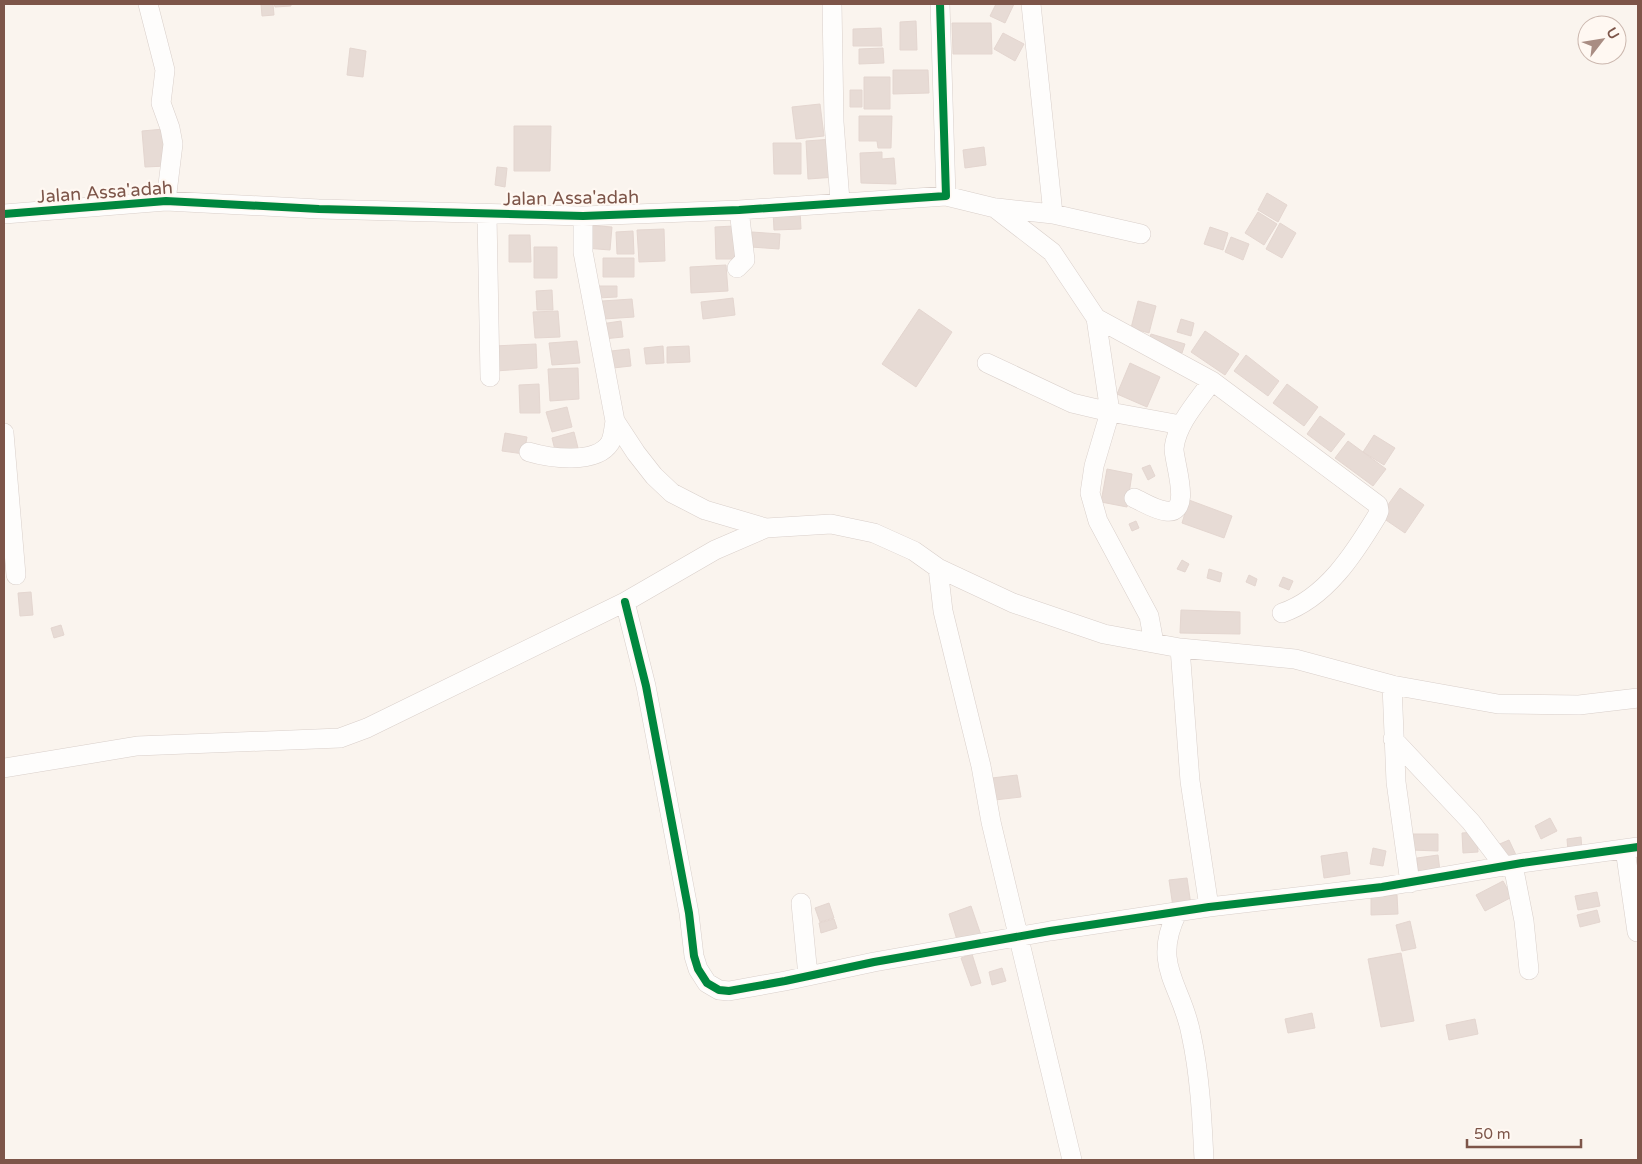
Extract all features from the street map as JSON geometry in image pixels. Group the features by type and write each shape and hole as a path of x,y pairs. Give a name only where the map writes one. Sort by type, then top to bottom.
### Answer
{"street":[{"path":"148,4 165,70 161,103 170,128 173,144 166,201"},
{"path":"832,4 834,122 840,201"},
{"path":"940,4 946,196"},
{"path":"1031,4 1052,214"},
{"name":"Jalan Assa'adah","path":"4,214 166,201 583,216 739,210 840,201 946,196 995,208 1052,214 1141,234"},
{"path":"995,208 1052,252 1096,318 1110,412 1094,466 1090,493 1098,521 1149,616 1154,643"},
{"path":"737,268 745,260 739,210"},
{"path":"488,214 490,377"},
{"path":"583,216 584,252 616,421 636,453 672,493 705,510 766,528"},
{"path":"1096,318 1212,381 1378,505 1379,511 1377,516 1354,553 1331,580 1305,602 1282,614"},
{"path":"987,363 1072,403 1181,425"},
{"path":"1134,498 1166,511 1174,510 1178,506 1181,495 1174,449 1181,425 1212,381"},
{"path":"529,452 550,459 599,453 610,443 616,421"},
{"path":"4,434 16,575"},
{"path":"4,768 137,746 340,738 367,728 626,602 715,550 766,528 831,524 874,533 914,551 938,568 1013,603 1104,634 1180,648 1295,659 1392,685 1498,704 1579,705 1638,698"},
{"path":"938,568 943,611 981,766 991,822 1072,1160"},
{"path":"626,602 646,686 698,969 707,983 719,990 729,991 1019,938 1209,908 1410,883 1631,848 1637,932"},
{"path":"1180,648 1190,781 1209,908"},
{"path":"1392,685 1396,782 1410,883"},
{"path":"1393,739 1471,822 1509,866 1524,921 1529,970"},
{"path":"801,903 808,976"},
{"path":"1177,913 1167,936 1167,958 1169,975 1191,1032 1200,1087 1204,1160"}],"building":[{"path":"261,4 273,4 274,15 262,16"},
{"path":"274,4 291,4 291,6 275,7"},
{"path":"996,4 1014,4 1005,23 990,16"},
{"path":"916,21 917,50 900,50 900,22"},
{"path":"952,23 991,23 992,54 953,54"},
{"path":"881,28 882,46 853,46 853,29"},
{"path":"1003,33 1024,44 1015,61 994,49"},
{"path":"350,48 366,51 363,77 347,75"},
{"path":"883,48 884,63 859,64 859,49"},
{"path":"893,70 928,70 929,93 893,94"},
{"path":"864,77 890,77 890,109 864,109"},
{"path":"850,90 862,90 862,107 850,107"},
{"path":"820,104 824,136 796,139 792,107"},
{"path":"859,116 892,116 891,148 878,148 877,141 859,141"},
{"path":"514,126 551,126 550,171 514,171"},
{"path":"164,129 166,166 145,167 142,131"},
{"path":"833,139 836,177 808,179 806,141"},
{"path":"773,143 801,143 801,174 774,174"},
{"path":"984,147 986,165 965,168 963,150"},
{"path":"882,152 882,159 894,158 896,184 861,183 860,153"},
{"path":"497,167 507,168 505,187 495,185"},
{"path":"1267,193 1287,205 1278,222 1258,210"},
{"path":"800,210 801,229 774,230 773,211"},
{"path":"1258,212 1277,224 1264,245 1245,233"},
{"path":"1280,223 1296,233 1282,258 1266,249"},
{"path":"587,225 612,227 610,250 585,248"},
{"path":"734,226 735,259 716,259 715,227"},
{"path":"1210,227 1228,233 1223,250 1204,244"},
{"path":"664,229 665,261 639,262 637,230"},
{"path":"633,231 634,254 617,254 616,232"},
{"path":"752,232 780,234 779,249 751,247"},
{"path":"509,235 530,235 531,262 509,262"},
{"path":"1231,237 1249,244 1243,260 1225,252"},
{"path":"534,247 557,247 557,278 534,278"},
{"path":"603,258 634,258 634,277 603,277"},
{"path":"726,265 728,291 691,293 690,267"},
{"path":"596,286 617,286 617,297 597,298"},
{"path":"552,290 553,310 537,310 536,291"},
{"path":"733,298 735,315 703,319 701,302"},
{"path":"632,299 634,317 604,319 602,301"},
{"path":"1138,301 1156,306 1149,333 1131,328"},
{"path":"919,309 952,332 916,387 882,364"},
{"path":"558,311 560,337 535,338 533,312"},
{"path":"1181,319 1194,323 1191,336 1177,332"},
{"path":"621,321 623,337 603,339 601,324"},
{"path":"1205,331 1239,354 1225,375 1191,352"},
{"path":"1151,334 1185,344 1182,353 1148,343"},
{"path":"577,341 580,363 552,365 549,343"},
{"path":"536,344 537,368 496,371 494,346"},
{"path":"663,346 664,363 646,364 644,348"},
{"path":"689,346 690,362 667,363 667,347"},
{"path":"629,349 631,366 613,368 611,351"},
{"path":"1246,355 1279,381 1268,396 1234,371"},
{"path":"1130,363 1160,377 1147,407 1117,394"},
{"path":"578,368 579,399 550,401 548,369"},
{"path":"539,384 540,413 520,413 519,385"},
{"path":"1287,384 1318,407 1304,426 1273,403"},
{"path":"567,407 572,427 552,432 546,412"},
{"path":"1320,416 1345,434 1331,452 1307,434"},
{"path":"574,432 578,448 556,454 552,438"},
{"path":"505,433 527,437 524,454 502,451"},
{"path":"1374,435 1395,448 1384,465 1363,452"},
{"path":"1348,441 1386,469 1373,486 1335,458"},
{"path":"1150,465 1155,476 1148,480 1142,468"},
{"path":"1107,469 1132,474 1127,507 1101,502"},
{"path":"1400,488 1424,505 1405,533 1380,516"},
{"path":"1189,500 1232,516 1224,538 1182,523"},
{"path":"1136,521 1139,528 1132,531 1129,524"},
{"path":"1182,560 1189,564 1185,572 1177,569"},
{"path":"1209,569 1222,573 1220,582 1207,578"},
{"path":"1249,575 1257,579 1255,586 1246,582"},
{"path":"1283,577 1293,581 1289,590 1279,586"},
{"path":"31,592 33,615 20,616 18,593"},
{"path":"1181,610 1240,612 1240,634 1180,633"},
{"path":"61,625 64,635 54,638 51,628"},
{"path":"1017,775 1021,797 995,800 992,778"},
{"path":"1550,818 1557,831 1541,839 1535,826"},
{"path":"1477,832 1478,852 1463,853 1462,833"},
{"path":"1411,834 1438,834 1438,851 1411,850"},
{"path":"1581,837 1582,850 1568,851 1567,839"},
{"path":"1509,840 1516,855 1502,861 1495,846"},
{"path":"1373,848 1386,851 1383,866 1370,864"},
{"path":"1347,852 1350,874 1324,878 1321,856"},
{"path":"1438,855 1440,871 1418,873 1417,858"},
{"path":"1187,878 1191,905 1173,907 1169,880"},
{"path":"1503,881 1512,897 1485,911 1476,895"},
{"path":"1597,892 1600,906 1578,910 1575,896"},
{"path":"1397,895 1398,914 1371,915 1371,897"},
{"path":"829,903 834,918 820,922 815,908"},
{"path":"971,906 981,935 958,943 949,914"},
{"path":"1597,910 1600,922 1580,927 1577,915"},
{"path":"834,919 837,928 821,933 819,923"},
{"path":"1410,921 1416,948 1402,951 1396,925"},
{"path":"1401,953 1414,1021 1381,1027 1368,959"},
{"path":"972,954 981,983 971,986 961,958"},
{"path":"1002,968 1006,981 992,985 989,972"},
{"path":"1312,1013 1315,1028 1288,1033 1285,1019"},
{"path":"1475,1019 1478,1034 1449,1040 1446,1025"}],"cycle path":[{"path":"4,214 166,201 319,209 583,216 739,210 946,196 940,4"},
{"path":"625,602 646,686 689,913 694,956 698,969 707,983 719,990 729,991 874,962 1050,931 1209,907 1382,887 1522,863 1638,847"}]}
